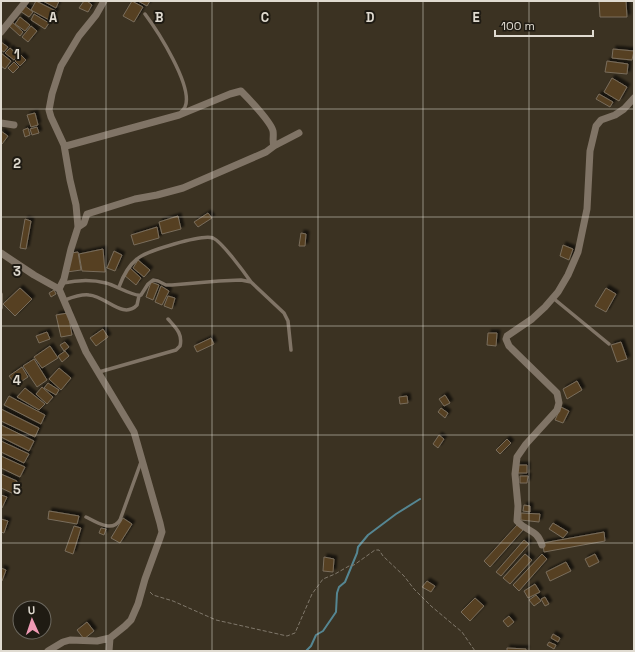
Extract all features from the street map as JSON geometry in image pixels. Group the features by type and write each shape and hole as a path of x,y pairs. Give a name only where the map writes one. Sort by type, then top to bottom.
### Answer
{"street":[{"path":"1,32 26,1"},
{"path":"48,651 63,642 70,640 97,641 110,638 131,620 138,604 145,579 161,535 160,523 134,432 86,352 60,286 78,227 76,205 64,145 49,113 52,94 61,66 79,36 96,15 104,1"},
{"path":"64,145 71,145 179,115 241,91 254,103 273,130 272,143 274,146"},
{"path":"542,544 537,534 521,526 516,520 518,506 515,466 520,451 557,410 559,402 556,392 509,346 506,339 510,334 537,314 553,298 568,275 580,244 588,202 590,151 597,124 601,120 619,113 628,106 634,98"},
{"path":"1,123 14,125"},
{"path":"78,227 84,223 87,214 135,199 184,188 266,152 274,146 299,134"},
{"path":"1,253 34,275 60,286"},
{"path":"109,651 110,638"}],"lane":[{"path":"145,14 162,39 181,76 186,98 184,107 179,115"},
{"path":"119,287 122,278 129,268 138,258 145,254 175,244 208,237 218,241 251,282 287,317 291,350"},
{"path":"60,286 84,280 97,281 119,287 139,296"},
{"path":"65,300 76,296 90,295 103,299 117,308 126,311 131,310 138,305 139,296 153,280 158,280 168,285 232,280 251,282"},
{"path":"1,294 1,308"},
{"path":"553,298 609,344"},
{"path":"98,373 176,350 180,346 180,334 168,319"},
{"path":"86,517 108,526 114,526 117,524 120,520 142,459"}],"path":[{"path":"149,592 153,595 173,601 216,620 287,636 296,633 312,594 323,579 354,565 375,550 379,550 431,606 462,632 475,651"}],"building":[{"path":"36,1 56,11 51,21 31,10"},
{"path":"43,1 59,1 56,8"},
{"path":"84,1 87,1 92,5 88,12 79,8"},
{"path":"132,1 143,7 134,22 123,16"},
{"path":"138,1 150,1 147,6"},
{"path":"599,1 626,1 627,17 600,17"},
{"path":"24,5 33,12 29,17 20,11"},
{"path":"34,14 49,23 45,29 31,20"},
{"path":"20,17 30,25 25,31 15,24"},
{"path":"11,21 23,32 20,36 8,25"},
{"path":"31,26 37,31 28,42 22,37"},
{"path":"1,42 8,47 4,52 1,50"},
{"path":"10,48 18,55 14,60 5,53"},
{"path":"613,49 634,51 632,60 612,58"},
{"path":"1,53 11,61 5,69 1,66"},
{"path":"21,55 26,60 20,66 15,61"},
{"path":"607,61 628,64 627,74 605,72"},
{"path":"14,62 19,67 13,73 8,68"},
{"path":"612,78 627,87 619,101 604,92"},
{"path":"599,94 613,102 610,107 596,99"},
{"path":"35,113 38,125 31,127 27,115"},
{"path":"37,127 39,133 32,135 30,129"},
{"path":"28,128 30,135 25,137 23,130"},
{"path":"1,131 8,136 2,144 1,143"},
{"path":"208,213 212,218 198,227 194,222"},
{"path":"178,216 181,229 162,234 159,222"},
{"path":"25,219 31,221 26,249 20,248"},
{"path":"157,227 159,238 134,245 131,235"},
{"path":"301,233 306,234 305,246 299,246"},
{"path":"563,245 573,249 569,260 560,256"},
{"path":"103,249 105,272 82,271 79,254"},
{"path":"114,251 122,255 115,271 107,268"},
{"path":"78,252 81,270 67,272 71,253"},
{"path":"138,260 150,270 144,277 133,268"},
{"path":"130,268 141,278 136,285 124,275"},
{"path":"151,282 159,285 153,300 146,297"},
{"path":"161,286 169,291 162,305 155,302"},
{"path":"20,288 32,299 15,316 3,304"},
{"path":"606,288 616,294 606,312 595,306"},
{"path":"54,290 56,294 51,297 49,293"},
{"path":"168,296 175,298 172,309 164,306"},
{"path":"68,313 72,335 61,337 56,315"},
{"path":"103,329 108,337 96,346 90,338"},
{"path":"47,332 50,339 39,343 36,336"},
{"path":"488,333 497,333 496,346 487,345"},
{"path":"211,338 214,344 197,352 194,346"},
{"path":"65,342 69,347 64,351 60,345"},
{"path":"621,342 627,359 617,362 611,345"},
{"path":"50,346 58,358 42,368 34,357"},
{"path":"65,351 69,356 62,362 58,356"},
{"path":"34,359 47,380 37,387 23,366"},
{"path":"22,367 28,377 16,385 9,376"},
{"path":"59,368 71,378 61,390 49,379"},
{"path":"577,381 582,390 567,399 563,389"},
{"path":"48,383 59,390 56,395 44,388"},
{"path":"42,387 53,397 47,404 36,394"},
{"path":"25,388 45,404 39,410 17,397"},
{"path":"445,395 450,403 444,406 439,399"},
{"path":"9,396 45,415 41,424 4,405"},
{"path":"407,396 408,403 400,404 399,397"},
{"path":"561,407 569,411 563,423 555,420"},
{"path":"441,408 448,413 445,418 438,412"},
{"path":"1,409 39,428 35,437 1,421"},
{"path":"1,425 34,441 29,451 1,437"},
{"path":"439,435 444,439 438,448 433,444"},
{"path":"507,439 511,443 500,454 496,450"},
{"path":"1,441 29,454 24,463 1,452"},
{"path":"1,456 25,467 20,477 1,468"},
{"path":"517,465 527,465 527,473 517,473"},
{"path":"1,474 17,481 12,493 1,488"},
{"path":"520,476 528,476 527,483 520,483"},
{"path":"1,495 7,497 2,508 1,508"},
{"path":"524,505 530,506 530,512 523,511"},
{"path":"49,511 79,516 77,524 48,519"},
{"path":"521,513 540,514 539,522 521,520"},
{"path":"123,518 132,524 120,543 111,538"},
{"path":"1,519 8,521 4,533 1,532"},
{"path":"553,523 568,532 563,538 549,529"},
{"path":"517,525 523,530 490,567 484,561"},
{"path":"74,526 81,528 73,554 65,551"},
{"path":"101,528 106,529 104,535 99,533"},
{"path":"604,532 605,541 544,552 543,543"},
{"path":"524,540 529,544 501,576 496,572"},
{"path":"525,554 532,560 510,584 503,578"},
{"path":"542,554 547,559 519,591 513,585"},
{"path":"595,554 599,562 589,567 585,559"},
{"path":"324,557 334,559 333,572 323,571"},
{"path":"566,562 571,571 550,581 546,572"},
{"path":"1,568 6,570 2,581 1,580"},
{"path":"427,581 435,586 431,592 422,587"},
{"path":"535,584 540,592 528,598 524,591"},
{"path":"536,595 541,601 534,606 529,600"},
{"path":"545,597 549,604 545,606 541,599"},
{"path":"475,598 484,606 470,621 461,612"},
{"path":"509,616 514,622 508,627 503,621"},
{"path":"87,622 94,631 84,639 77,630"},
{"path":"553,634 560,638 558,642 551,638"},
{"path":"549,642 556,645 554,649 547,645"},
{"path":"507,648 526,649 526,651 507,651"}],"waterway":[{"path":"306,651 311,646 316,635 323,631 336,612 337,593 339,587 345,582 358,547 368,535 396,514 420,499"}]}
